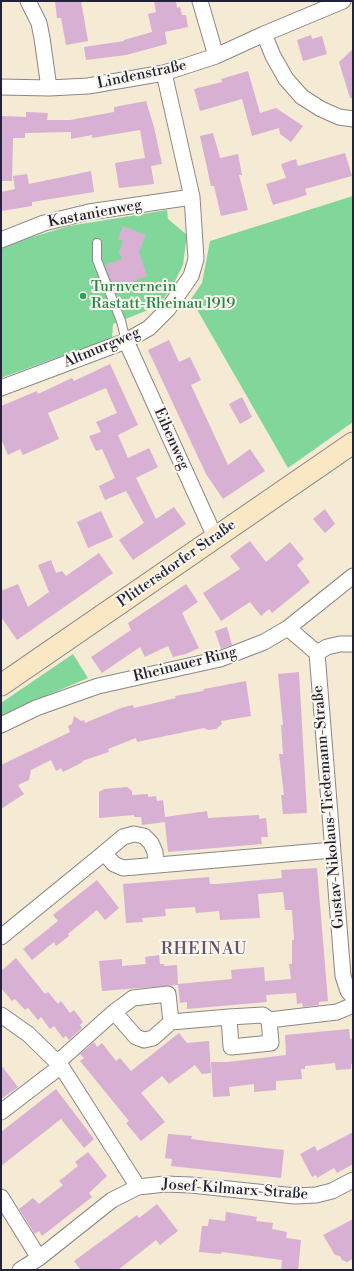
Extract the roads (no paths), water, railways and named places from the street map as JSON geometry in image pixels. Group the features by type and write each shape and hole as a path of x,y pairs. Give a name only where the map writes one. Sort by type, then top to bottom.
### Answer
{"street":[{"path":"28,1 38,23 42,38 49,88"},
{"path":"200,1 216,56"},
{"name":"Lindenstraße","path":"1,87 49,88 88,86 164,73 216,56 343,1"},
{"path":"264,34 273,56 286,80 302,97 340,117 353,119"},
{"name":"Altmurgweg","path":"1,388 126,341 149,328 168,309 191,276 196,259 192,197 164,73"},
{"name":"Kastanienweg","path":"1,240 44,224 89,212 192,197"},
{"name":"Eibenweg","path":"126,341 215,537"},
{"name":"Plittersdorfer Straße","path":"1,685 353,443"},
{"name":"Rheinauer Ring","path":"1,725 36,708 98,686 220,659 264,642 288,628 353,576"},
{"path":"288,628 317,653 328,647 340,644 353,644"},
{"name":"Gustav-Nikolaus-Tiedemann-Straße","path":"317,653 343,976 348,991 353,997"},
{"path":"1,937 123,837 134,834 144,836 151,843 155,852 156,864"},
{"path":"104,853 114,864 123,868 332,850"},
{"path":"1,1112 59,1064 114,1012 133,998 168,994 171,1022"},
{"path":"114,1012 136,1037 144,1040 153,1038 171,1022 263,1015 269,1020 337,1012 353,1005"},
{"path":"1,1015 28,1034 59,1064 138,1187"},
{"path":"229,1017 231,1047 270,1043 269,1020"},
{"name":"Josef-Kilmarx-Straße","path":"20,1270 39,1258 112,1200 138,1187 165,1184 191,1185 295,1196 316,1195 332,1191 353,1180"},
{"path":"1,1198 39,1258"}],"lane":[{"path":"97,243 97,260 121,321 126,341"}],"place":[{"name":"Turnvernein Rastatt-Rheinau 1919","path":"83,296"}],"district":[{"name":"RHEINAU","path":"204,950"}]}
